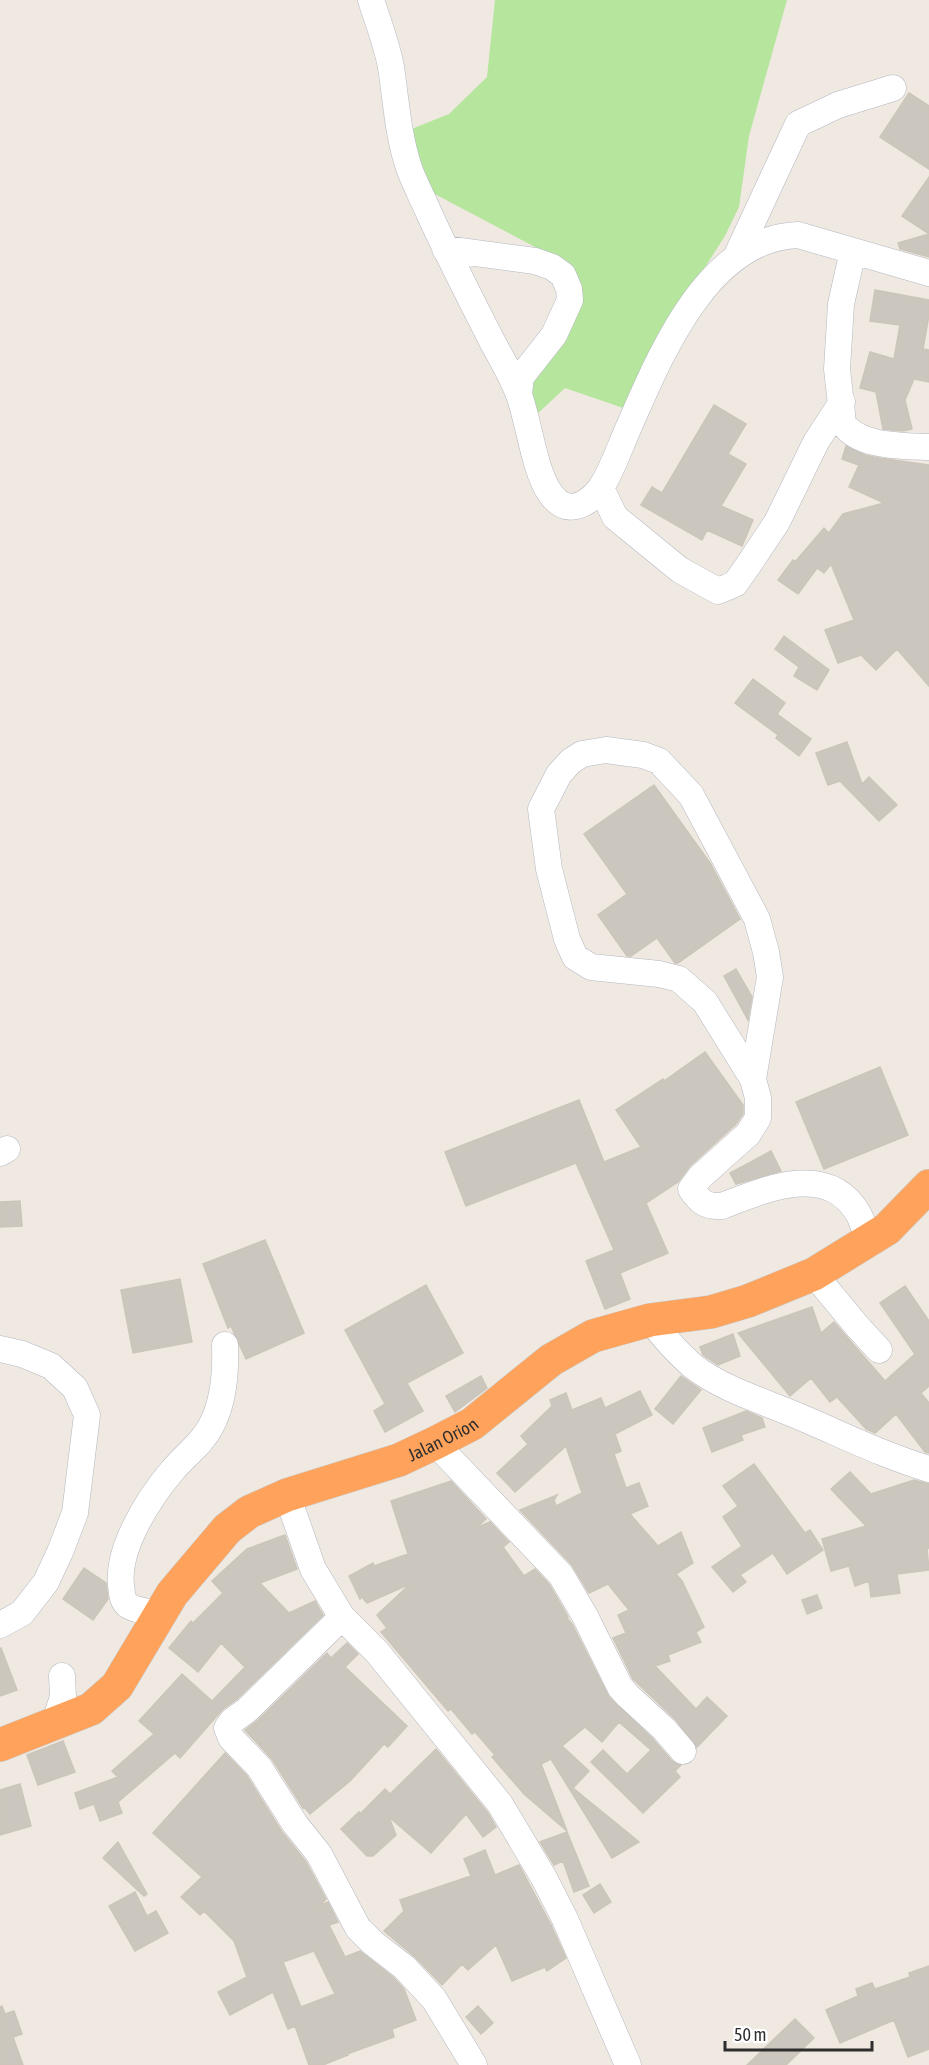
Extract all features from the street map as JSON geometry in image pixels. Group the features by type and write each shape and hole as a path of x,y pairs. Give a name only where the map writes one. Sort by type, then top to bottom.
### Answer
{"highway":[{"name":"Jalan Orion","path":"0,1745 91,1708 117,1686 172,1594 227,1529 249,1512 287,1496 399,1460 435,1443 471,1424 551,1360 593,1336 650,1320 711,1312 814,1274 887,1229 929,1186"}],"street":[{"path":"371,0 391,64 399,131 409,168 445,249 519,394 543,480 550,494 564,505 576,507 586,504 601,488 645,389 687,310 712,279 737,255 780,235 798,235 929,273"},
{"path":"737,255 798,124 838,105 893,88"},
{"path":"445,249 535,261 552,267 563,275 569,289 570,300 554,335 521,377 519,394"},
{"path":"853,251 842,304 837,369 843,423 856,436 890,445 929,447"},
{"path":"601,488 615,517 680,570 718,591 735,584 777,522 816,442 842,402"},
{"path":"753,1079 770,977 757,919 741,888 691,795 659,761 643,755 606,750 582,754 571,761 559,774 541,808 549,869 563,925 575,957 591,967 659,974 679,979 705,1002 753,1079 758,1098 758,1118 748,1134 700,1177 691,1189 700,1202 722,1206 762,1191 801,1183 828,1186 837,1191 859,1215 869,1241"},
{"path":"814,1274 856,1326 879,1350"},
{"path":"650,1320 678,1352 696,1368 741,1394 794,1414 871,1449 929,1469"},
{"path":"160,1614 127,1604 123,1599 121,1570 128,1541 154,1496 173,1470 199,1444 211,1427 217,1413 226,1368 225,1346"},
{"path":"0,1349 22,1354 51,1366 75,1388 87,1415 75,1513 64,1542 46,1582 22,1613 0,1625"},
{"path":"435,1443 561,1575 585,1616 620,1687 664,1729 683,1751"},
{"path":"287,1496 313,1569 342,1617 377,1652 500,1804 544,1878 565,1919 628,2065"},
{"path":"342,1617 227,1728 231,1738 260,1767 295,1824 319,1854 358,1928 404,1967 434,1999 474,2065"},
{"path":"54,1724 63,1697 62,1676"}],"green space":[{"path":"495,0 787,0 749,136 739,207 725,236 671,320 632,411 565,388 536,415 529,374 562,295 554,257 429,191 409,130 449,114 487,77"}],"building":[{"path":"909,93 929,106 929,169 880,137"},
{"path":"929,177 929,234 902,216"},
{"path":"929,234 929,257 900,249 898,243"},
{"path":"875,290 929,300 929,315 923,349 929,350 929,382 914,379 905,400 912,429 903,431 883,429 876,392 860,388 870,352 894,359 900,325 870,321"},
{"path":"714,405 746,424 728,454 746,464 721,506 753,520 742,546 707,530 702,540 641,505 652,487 662,493"},
{"path":"846,446 865,455 929,465 929,686 897,649 876,670 861,655 838,663 825,630 854,620 831,564 824,573 817,568 798,594 778,580 793,560 795,562 824,528 829,533 843,514 884,503 849,487 859,465 842,459"},
{"path":"784,636 829,670 817,690 794,676 799,667 775,649"},
{"path":"753,679 785,703 777,714 811,739 799,756 776,738 778,735 735,703"},
{"path":"847,742 862,784 869,777 897,805 879,821 840,781 828,785 816,753"},
{"path":"654,785 710,863 740,919 678,963 675,963 657,938 631,956 627,956 598,915 627,894 584,834"},
{"path":"736,969 752,997 748,1020 724,976"},
{"path":"705,1052 743,1105 743,1114 736,1124 690,1166 678,1182 646,1203 668,1253 620,1273 630,1299 605,1309 586,1261 614,1250 576,1163 466,1206 445,1152 579,1100 604,1162 641,1147 616,1110 663,1079 664,1081"},
{"path":"880,1067 908,1135 824,1169 796,1102"},
{"path":"771,1151 781,1171 736,1184 730,1173"},
{"path":"20,1201 22,1226 0,1227 0,1202"},
{"path":"265,1240 304,1333 246,1359 231,1326 228,1328 203,1264"},
{"path":"180,1279 192,1342 133,1353 121,1290"},
{"path":"426,1285 463,1353 407,1383 423,1411 385,1432 374,1411 385,1404 345,1330"},
{"path":"905,1286 929,1321 929,1386 921,1393 929,1403 929,1453 925,1452 896,1414 875,1433 866,1429 837,1397 830,1402 811,1378 790,1396 738,1333 812,1307 821,1333 834,1322 885,1381 915,1354 880,1303"},
{"path":"733,1334 740,1356 718,1365 703,1355 700,1347"},
{"path":"481,1376 487,1388 455,1412 446,1396"},
{"path":"681,1376 701,1390 673,1424 655,1409"},
{"path":"640,1391 652,1415 615,1434 621,1451 614,1454 626,1488 639,1483 648,1506 630,1514 658,1546 681,1532 693,1563 676,1574 682,1581 704,1627 696,1632 701,1642 668,1655 670,1661 655,1666 696,1709 707,1697 727,1716 697,1747 675,1719 633,1679 613,1638 626,1633 618,1615 629,1610 608,1584 589,1593 572,1565 520,1510 557,1495 554,1500 556,1506 582,1493 566,1446 515,1492 497,1473 528,1444 521,1436 552,1406 550,1400 566,1393 572,1410 601,1398 605,1408"},
{"path":"746,1411 762,1418 765,1427 741,1435 743,1440 712,1452 703,1428"},
{"path":"754,1464 805,1533 810,1530 823,1550 787,1574 773,1553 740,1575 746,1582 733,1592 712,1567 742,1546 723,1517 738,1506 723,1486"},
{"path":"850,1472 871,1494 914,1480 929,1484 929,1548 927,1549 929,1570 897,1574 900,1593 871,1597 869,1581 855,1586 849,1566 831,1571 822,1539 866,1526 831,1489"},
{"path":"451,1481 486,1519 476,1528 490,1522 509,1542 503,1547 524,1576 535,1569 549,1584 609,1697 653,1739 672,1761 681,1765 675,1771 680,1777 643,1813 591,1762 603,1750 627,1774 651,1750 619,1722 602,1742 585,1727 562,1746 589,1771 573,1788 639,1842 612,1858 551,1759 541,1764 567,1831 524,1794 492,1757 495,1755 475,1732 472,1734 451,1709 448,1711 381,1632 387,1628 377,1615 410,1584 367,1603 362,1597 360,1599 349,1576 373,1563 374,1566 408,1554 391,1501"},
{"path":"285,1535 297,1569 260,1583 289,1613 315,1601 323,1615 237,1699 223,1709 180,1758 175,1753 118,1802 122,1813 100,1821 94,1804 80,1809 75,1793 118,1777 112,1771 154,1734 139,1721 182,1674 212,1701 245,1667 221,1643 198,1672 169,1648 191,1621 193,1623 223,1593 212,1581 247,1549"},
{"path":"84,1568 106,1583 108,1599 93,1620 63,1599"},
{"path":"817,1595 822,1608 807,1614 802,1600"},
{"path":"347,1643 358,1654 345,1667 407,1726 388,1747 384,1744 350,1781 310,1814 303,1808 272,1759 245,1730 327,1653 331,1658"},
{"path":"0,1649 17,1690 0,1696"},
{"path":"63,1741 75,1772 38,1785 27,1755"},
{"path":"436,1749 488,1813 496,1827 483,1837 466,1814 431,1853 389,1817 396,1835 373,1856 367,1856 341,1829 385,1789 390,1794"},
{"path":"225,1753 247,1776 282,1832 306,1862 326,1899 319,1906 328,1902 338,1922 329,1925 345,1957 360,1951 394,1978 404,1989 416,2020 392,2029 394,2037 323,2065 309,2065 295,2026 288,2029 273,1992 230,2015 218,1992 247,1977 234,1941 204,1911 200,1915 181,1897 202,1877 153,1833","holes":["314,1951 335,1994 301,2007 283,1962"]},
{"path":"20,1784 31,1826 0,1835 0,1790"},
{"path":"567,1832 589,1886 574,1892 563,1861 554,1865 540,1842"},
{"path":"118,1842 147,1894 144,1896 103,1858"},
{"path":"485,1850 495,1875 519,1865 566,1958 547,1971 545,1967 512,1981 496,1945 468,1970 462,1964 442,1985 415,1957 384,1931 404,1911 400,1900 471,1876 464,1859"},
{"path":"600,1884 611,1902 594,1913 583,1895"},
{"path":"135,1892 147,1916 156,1911 168,1933 135,1951 109,1906"},
{"path":"929,1966 929,2049 908,2057 894,2020 840,2043 826,2010 858,1996 856,1989 872,1983 875,1989 910,1977 909,1973"},
{"path":"2,2006 5,2014 14,2011 22,2034 13,2037 23,2065 0,2065 0,2007"},
{"path":"478,2006 493,2023 481,2034 466,2017"},
{"path":"795,2019 814,2038 786,2065 747,2065"}]}
